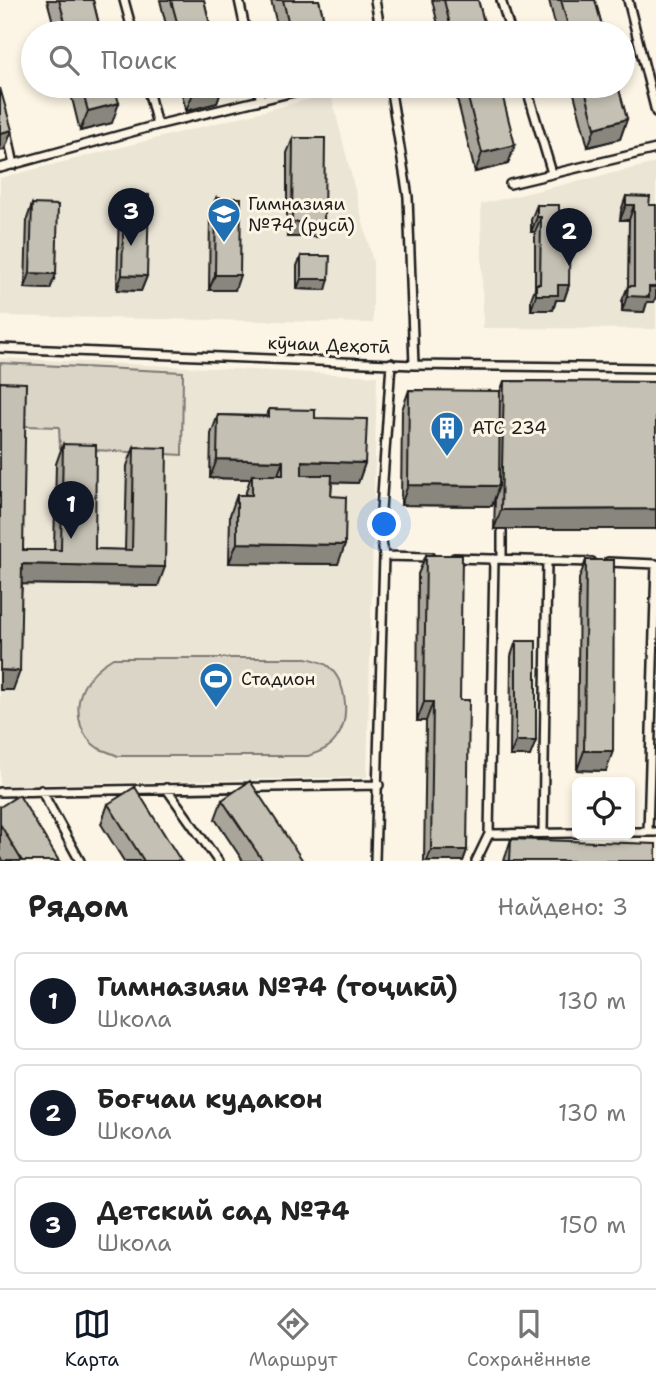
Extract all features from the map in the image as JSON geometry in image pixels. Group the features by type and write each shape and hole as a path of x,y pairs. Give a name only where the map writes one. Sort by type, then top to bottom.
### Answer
{"lane":[{"path":"124,0 130,21"},
{"path":"239,0 243,21"},
{"path":"375,0 379,21"},
{"path":"501,0 507,21"},
{"path":"628,0 633,21"},
{"path":"635,28 656,112"},
{"path":"150,98 157,125"},
{"path":"0,168 269,98"},
{"path":"392,98 408,197 414,365"},
{"path":"530,98 552,173"},
{"path":"5,118 14,165"},
{"path":"510,184 656,149"},
{"name":"кӯчаи Деҳотӣ","path":"0,348 414,365 656,368"},
{"path":"375,861 384,556 380,524 391,363"},
{"path":"476,861 489,834 498,559 502,517"},
{"path":"384,556 656,564 652,832"},
{"path":"543,833 547,560"},
{"path":"0,792 379,785"},
{"path":"166,788 218,861"},
{"path":"41,790 80,861"},
{"path":"489,834 572,833"}],"shaded area":[{"path":"315,98 332,98 373,262 373,323 0,316 0,178"},
{"path":"656,163 656,329 483,328 481,204"},
{"path":"0,358 377,376 367,777 0,785"},
{"path":"0,363 183,372 182,455 60,448 59,427 26,426 0,394"},
{"path":"113,658 307,658 328,666 339,681 345,701 344,722 333,742 324,750 308,756 118,756 92,744 82,729 79,715 80,695 84,686 96,671"}],"building":[{"path":"59,0 93,0 98,21 65,21"},
{"path":"171,0 204,0 209,21 177,21"},
{"path":"283,0 319,0 324,21 288,21"},
{"path":"444,0 478,0 484,21 449,21"},
{"path":"561,0 595,0 601,21 567,21"},
{"path":"0,88 12,130 0,133"},
{"path":"84,98 118,98 119,103 88,111"},
{"path":"468,98 503,98 515,145 482,153"},
{"path":"587,98 621,98 627,119 595,128"},
{"path":"293,138 325,138 324,222 292,222"},
{"path":"124,194 149,195 147,276 122,275"},
{"path":"626,196 650,197 649,205 656,205 656,287 649,287 649,297 627,296 628,286 634,286 634,205 626,205"},
{"path":"216,198 241,198 240,275 215,275"},
{"path":"32,204 58,205 56,274 30,273"},
{"path":"537,205 559,205 559,217 570,217 569,285 558,285 558,295 536,295 536,284 540,284 541,217 537,217"},
{"path":"301,256 330,256 329,279 301,279"},
{"path":"504,381 656,382 656,509 501,510"},
{"path":"0,382 26,383 23,550 61,550 63,444 96,445 95,549 132,550 134,447 167,448 165,567 22,564 20,671 0,670"},
{"name":"АТС 234","path":"409,390 500,391 499,486 408,485"},
{"path":"269,409 315,410 315,418 367,419 365,463 302,461 302,475 332,475 331,496 346,497 345,545 237,543 237,495 252,495 252,475 283,475 283,461 217,459 218,415 269,417"},
{"path":"426,555 462,555 460,700 469,700 467,850 431,850 433,702 424,702"},
{"path":"586,560 614,560 613,751 584,751"},
{"path":"516,641 536,641 536,741 516,741"},
{"path":"250,781 303,861 263,861 222,800"},
{"path":"135,787 181,861 144,861 108,804"},
{"path":"19,795 59,861 22,861 0,824 0,807"},
{"path":"511,839 656,844 656,861 510,861"}],"place":[{"name":"Гимназияи №74 (русӣ)","path":"224,244"},
{"name":"Детский сад №74","path":"131,246"},
{"name":"Боғчаи кудакон","path":"569,266"},
{"name":"АТС 234","path":"447,458"},
{"name":"Гимназияи №74 (тоҷикӣ)","path":"71,539"},
{"name":"Стадион","path":"216,709"}]}
